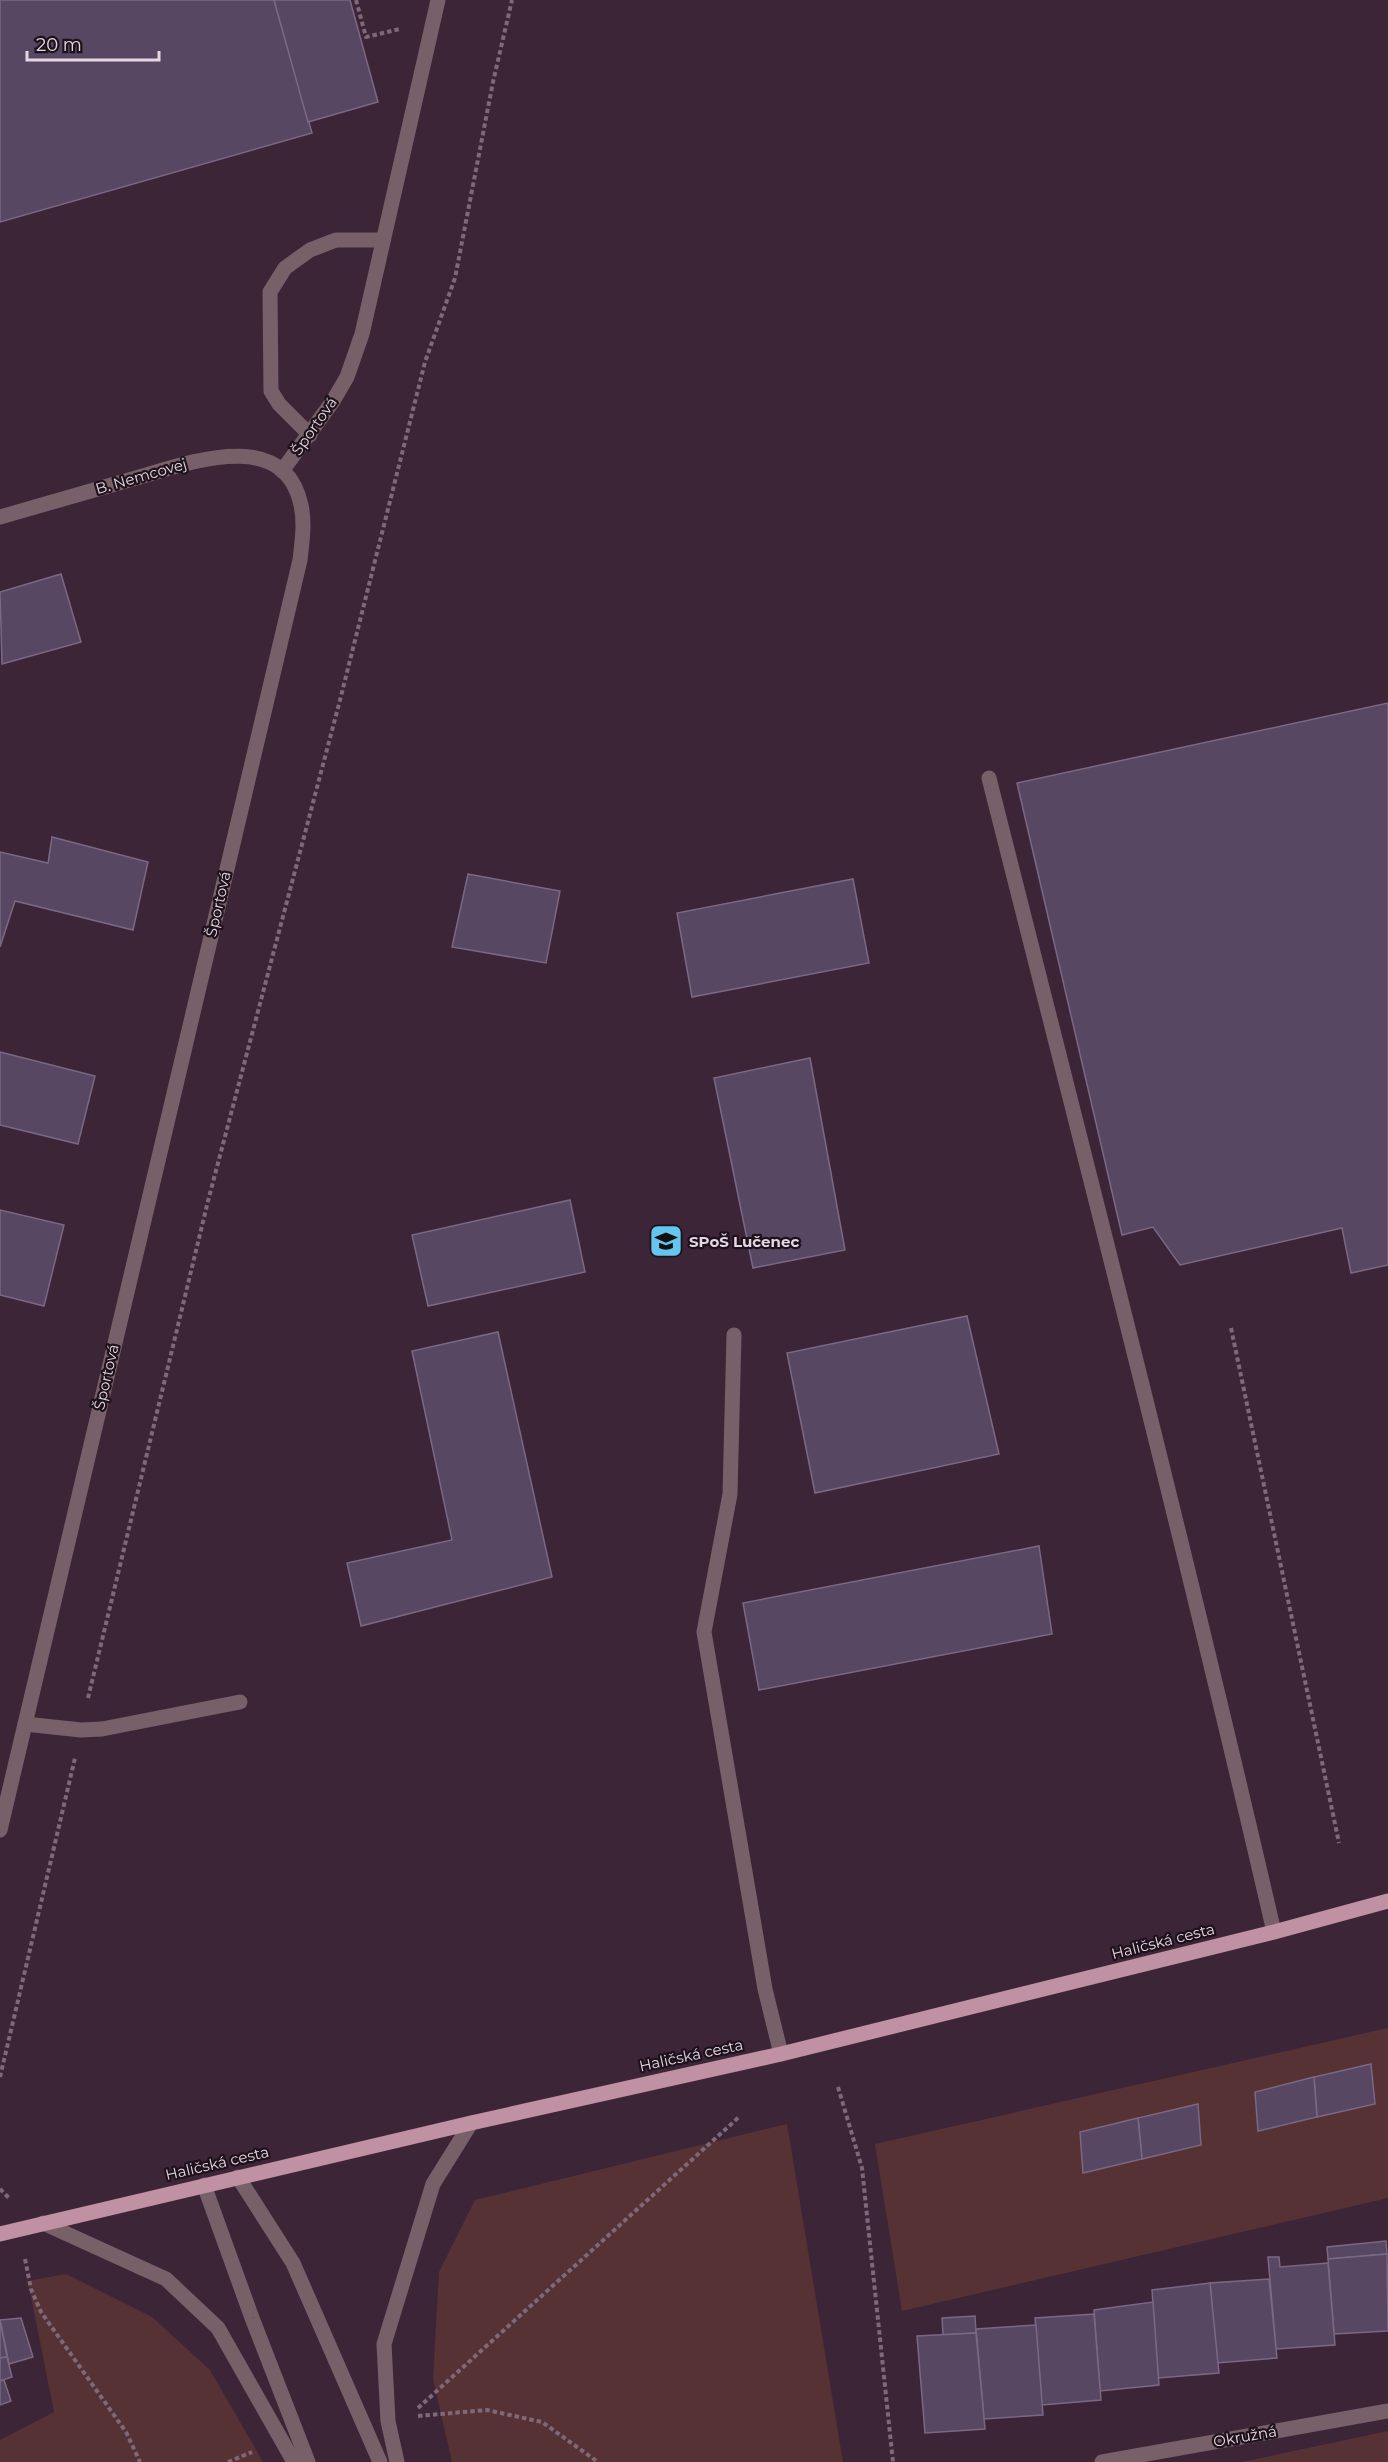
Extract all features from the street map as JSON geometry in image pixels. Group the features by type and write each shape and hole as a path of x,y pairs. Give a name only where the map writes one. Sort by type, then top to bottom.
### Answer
{"main road":[{"name":"Haličská cesta","path":"0,2234 471,2123 782,2054 1274,1932 1388,1900"}],"street":[{"name":"Športová","path":"0,1830 300,560 303,527 301,506 296,489 282,471 310,435 347,377 362,334 438,0"},
{"path":"310,435 279,405 271,392 270,292 285,268 310,250 336,240 383,240"},
{"name":"B. Nemcovej","path":"0,516 189,462 222,456 244,455 260,458 282,471"},
{"path":"989,778 1169,1488 1245,1801 1274,1932"},
{"path":"734,1335 730,1494 705,1632 765,1989 782,2054"},
{"path":"25,1724 81,1730 102,1729 240,1702"},
{"path":"397,2462 388,2421 384,2343 433,2184 471,2123"},
{"path":"238,2177 293,2263 380,2462"},
{"path":"204,2185 252,2318 308,2462"},
{"path":"43,2223 166,2279 218,2328 294,2462"},
{"name":"Okružná","path":"1102,2462 1388,2411"}],"path":[{"path":"356,0 366,37 404,28"},
{"path":"88,1696 211,1190 339,704 425,362 455,278 493,82 512,0"},
{"path":"1231,1328 1339,1844"},
{"path":"0,2077 72,1767"},
{"path":"838,2087 862,2168 893,2462"},
{"path":"417,2409 739,2117"},
{"path":"0,2189 10,2200"},
{"path":"23,2255 31,2289 41,2312 126,2432 140,2462"},
{"path":"408,2416 487,2410 542,2422 598,2462"},
{"path":"228,2462 261,2448"}],"shaded area":[{"path":"1388,2028 1388,2198 902,2311 875,2144"},
{"path":"787,2124 843,2462 452,2462 433,2379 439,2272 475,2200"},
{"path":"66,2274 152,2317 210,2370 263,2462 0,2462 0,2440 54,2412 28,2281"},
{"path":"1388,2431 1388,2462 1242,2462"}],"building":[{"path":"0,0 274,0 312,133 0,222"},
{"path":"274,0 350,0 378,102 308,122"},
{"path":"61,574 81,642 2,664 0,592"},
{"path":"1388,703 1388,1265 1351,1273 1342,1228 1180,1265 1153,1227 1122,1235 1017,783"},
{"path":"52,837 148,862 133,930 15,901 0,947 0,852 48,863"},
{"path":"468,874 560,891 546,963 452,947"},
{"path":"853,879 869,963 692,997 677,913"},
{"path":"0,1052 95,1076 78,1144 0,1125"},
{"path":"810,1058 845,1250 753,1268 714,1078"},
{"path":"570,1200 585,1272 428,1306 412,1235"},
{"path":"0,1210 64,1225 44,1306 0,1295"},
{"path":"967,1316 999,1454 815,1493 787,1353"},
{"path":"498,1332 552,1577 361,1626 347,1563 452,1540 412,1351"},
{"path":"1039,1546 1052,1634 759,1690 743,1603"},
{"path":"1371,2064 1375,2104 1317,2117 1314,2077"},
{"path":"1314,2077 1317,2117 1258,2131 1255,2092"},
{"path":"1198,2104 1201,2145 1142,2159 1138,2118"},
{"path":"1138,2118 1142,2159 1083,2173 1080,2132"},
{"path":"1386,2241 1387,2254 1328,2259 1327,2247"},
{"path":"1387,2254 1388,2331 1334,2334 1328,2259"},
{"path":"1268,2257 1279,2257 1280,2267 1328,2263 1335,2345 1276,2349"},
{"path":"1269,2279 1277,2358 1217,2363 1210,2283"},
{"path":"1210,2283 1219,2373 1158,2378 1152,2290"},
{"path":"1153,2302 1159,2385 1100,2391 1094,2310"},
{"path":"1094,2314 1101,2400 1042,2405 1035,2318"},
{"path":"975,2316 976,2333 943,2335 942,2318"},
{"path":"21,2318 33,2357 9,2364 0,2320"},
{"path":"0,2320 7,2357 0,2358"},
{"path":"1036,2325 1043,2415 984,2419 976,2329"},
{"path":"976,2333 985,2429 925,2433 917,2336"},
{"path":"7,2357 12,2377 0,2381 0,2358"},
{"path":"4,2380 11,2401 0,2405 0,2381"}],"place":[{"name":"SPoŠ Lučenec","path":"666,1241"}]}
